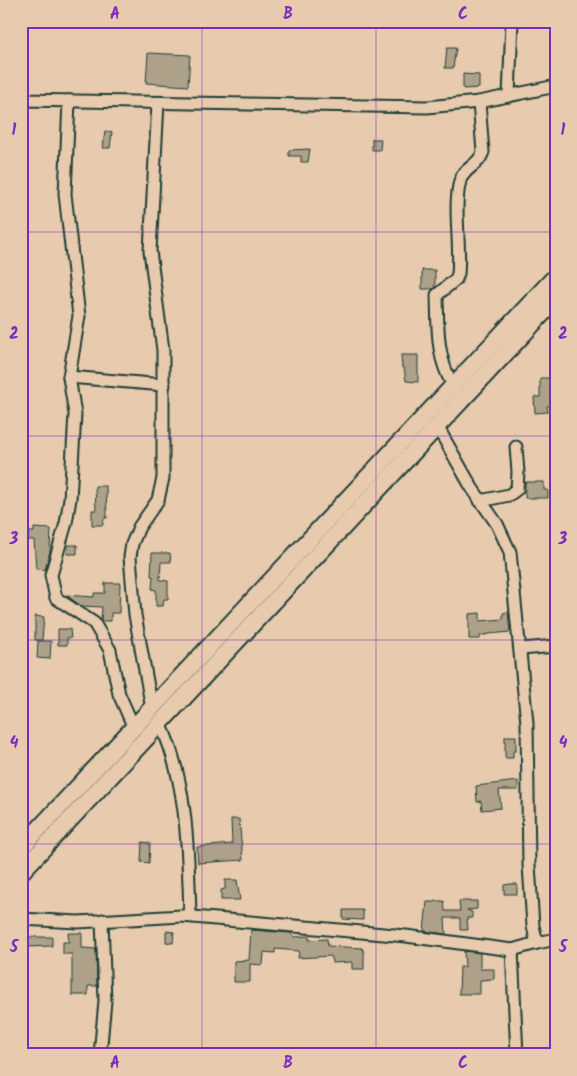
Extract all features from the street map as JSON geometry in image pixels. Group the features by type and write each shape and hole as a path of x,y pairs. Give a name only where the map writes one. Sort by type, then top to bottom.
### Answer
{"highway":[{"path":"21,872 156,716 453,385 556,276"},
{"path":"21,848 134,728 156,716 437,426 556,299"}],"street":[{"path":"509,96 512,21"},
{"path":"21,100 427,107 479,102 556,86"},
{"path":"69,101 65,194 79,316 69,377 75,414 70,500 66,523 51,574 53,588 59,602 84,615 94,623 110,650 121,701 134,728"},
{"path":"453,385 446,373 439,350 437,295 456,279 458,274 459,188 464,173 481,159 483,152 479,102"},
{"path":"158,103 150,251 163,350 163,478 158,500 139,527 132,544 130,557 135,616 156,716 170,743 176,764 187,843 190,916"},
{"path":"69,377 164,385"},
{"path":"437,426 480,501 497,524 510,552 527,722 529,865 533,926 538,943"},
{"path":"480,501 509,495 516,489 518,472 516,447"},
{"path":"521,649 556,646"},
{"path":"21,919 42,921 102,920 190,916 406,936 512,950 556,939"},
{"path":"100,1055 105,983 102,920"},
{"path":"512,950 517,1055"}],"building":[{"path":"447,48 456,48 453,68 445,68"},
{"path":"148,53 190,55 188,86 146,83"},
{"path":"463,74 479,75 479,88 463,89"},
{"path":"105,131 112,132 110,148 103,148"},
{"path":"372,139 381,139 380,150 372,150"},
{"path":"310,149 308,162 301,162 301,156 289,156 289,150"},
{"path":"422,270 435,270 435,287 432,289 422,289"},
{"path":"401,355 418,355 418,382 406,381"},
{"path":"540,378 556,378 556,405 547,406 548,412 535,413 534,397 540,397"},
{"path":"525,482 544,482 544,490 548,490 548,498 525,498"},
{"path":"95,486 106,486 107,518 104,518 103,525 92,525 92,510 96,510"},
{"path":"34,528 51,529 50,551 45,570 36,569 34,540 28,540 29,532 34,532"},
{"path":"68,545 77,545 77,554 67,554"},
{"path":"152,553 170,553 171,562 161,562 160,580 168,581 168,599 164,599 163,606 156,606 156,590 152,589"},
{"path":"105,583 120,583 119,613 111,613 111,621 101,621 102,607 81,606 66,595 94,597 94,593 105,593"},
{"path":"508,612 510,632 480,636 480,639 469,639 469,614 480,613 480,621 503,619 503,613"},
{"path":"35,616 44,617 42,640 35,640"},
{"path":"58,629 70,629 71,638 67,638 67,645 58,645"},
{"path":"38,641 51,641 50,659 37,658"},
{"path":"505,736 516,736 516,751 513,751 513,758 505,758"},
{"path":"518,781 518,790 499,790 501,808 482,810 481,801 477,802 476,786"},
{"path":"231,819 239,819 243,860 198,863 197,847 232,844"},
{"path":"142,842 150,843 149,863 141,862"},
{"path":"225,880 237,880 240,900 221,900 221,890 225,889"},
{"path":"517,884 517,894 504,894 504,885"},
{"path":"444,901 445,911 460,911 459,901 477,901 477,909 467,910 472,912 472,918 467,918 468,930 460,930 460,918 445,918 446,934 424,931 427,902"},
{"path":"343,910 363,910 363,920 343,919"},
{"path":"251,930 291,933 294,937 309,936 309,940 327,939 328,946 362,948 364,952 364,969 352,969 352,962 332,963 331,956 298,958 299,951 275,949 275,953 264,952 263,965 250,964 250,982 234,982 234,961 249,960"},
{"path":"166,931 174,932 173,943 166,942"},
{"path":"68,933 82,933 82,948 96,949 97,986 88,986 88,995 72,995 72,954 63,954 63,942 69,942"},
{"path":"27,937 52,937 52,946 27,947"},
{"path":"464,951 480,953 480,969 494,969 494,979 480,980 480,994 459,994 460,967 465,967"}]}
